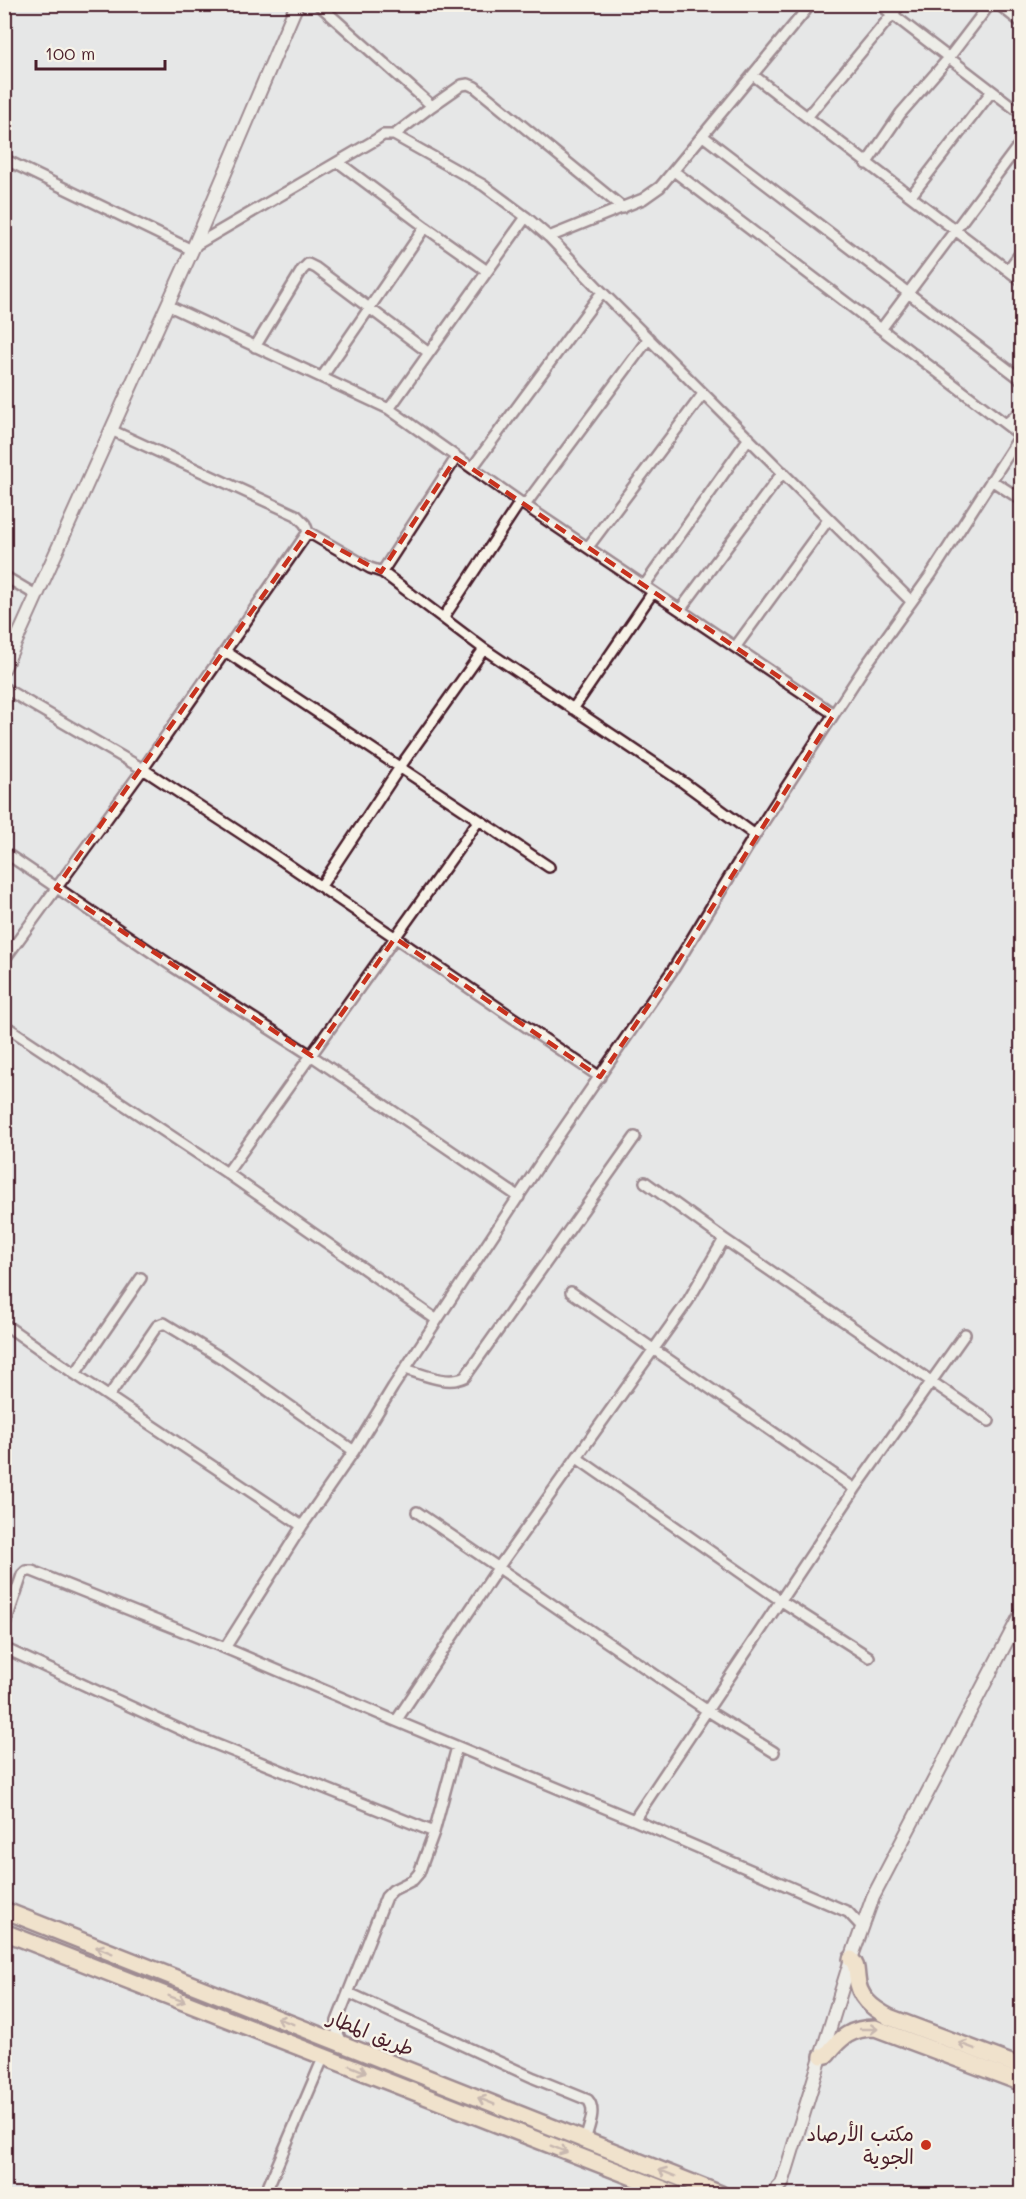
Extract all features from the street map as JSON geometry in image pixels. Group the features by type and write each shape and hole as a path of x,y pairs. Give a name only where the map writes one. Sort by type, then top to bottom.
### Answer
{"main road":[{"name":"طريق المطار","path":"4,1910 721,2194"},
{"name":"طريق المطار","path":"4,1932 676,2194"},
{"path":"851,1959 856,1965 858,1986 873,2008 889,2017 1022,2067"},
{"path":"822,2056 827,2055 838,2040 846,2034 855,2030 875,2028 1022,2083"}],"street":[{"path":"4,668 193,248 297,4"},
{"path":"318,4 432,105"},
{"path":"549,237 652,194 675,172 811,4"},
{"path":"879,4 1022,114"},
{"path":"807,117 901,4"},
{"path":"866,164 901,113 948,59 990,4"},
{"path":"999,4 1022,22"},
{"path":"753,75 866,164 1022,281"},
{"path":"394,135 432,105 462,85 468,84 475,87 623,208"},
{"path":"911,196 992,91"},
{"path":"193,248 383,135 394,135 483,184 526,216 911,601"},
{"path":"704,136 1022,380"},
{"path":"882,328 1022,141"},
{"path":"4,159 193,248"},
{"path":"338,162 425,228 488,271"},
{"path":"225,1648 437,1320 674,968 755,835 834,714 930,576 1021,434 675,172"},
{"path":"389,409 526,216"},
{"path":"322,377 425,228"},
{"path":"1008,270 1022,251"},
{"path":"255,347 302,270 308,264 429,353"},
{"path":"472,468 602,292"},
{"path":"167,305 389,409 456,458 834,714"},
{"path":"444,617 523,503 649,338"},
{"path":"588,547 703,394"},
{"path":"1006,424 1022,410"},
{"path":"111,430 296,515 305,524 308,532 370,568 382,572 484,649 684,783 755,835"},
{"path":"573,709 648,589 749,438"},
{"path":"382,572 456,458"},
{"path":"680,610 783,472"},
{"path":"991,480 1022,500"},
{"path":"736,646 828,520"},
{"path":"4,960 143,770 308,532"},
{"path":"4,576 36,595"},
{"path":"321,886 400,767 484,649"},
{"path":"225,651 549,867"},
{"path":"4,688 143,770 321,886 600,1077"},
{"path":"227,1173 479,820"},
{"path":"4,852 172,966 312,1056 519,1197"},
{"path":"4,1025 227,1173 437,1320"},
{"path":"405,1369 449,1381 457,1381 465,1377 635,1137"},
{"path":"645,1182 989,1421"},
{"path":"396,1721 498,1568 688,1301 724,1239"},
{"path":"75,1374 141,1278"},
{"path":"571,1292 855,1490"},
{"path":"109,1396 158,1326 164,1323 223,1359 354,1451"},
{"path":"4,1324 302,1526"},
{"path":"634,1820 780,1600 965,1334"},
{"path":"577,1458 780,1600 869,1658"},
{"path":"417,1512 708,1711 774,1752"},
{"path":"4,1628 22,1575 26,1571 32,1571 225,1648 634,1820 848,1912 862,1927"},
{"path":"772,2194 784,2189 851,1959 868,1910 888,1866 1022,1612"},
{"path":"4,1648 190,1734 434,1832"},
{"path":"342,2044 337,2031 337,2021 386,1897 420,1873 434,1832 457,1747"},
{"path":"848,1912 868,1910"},
{"path":"349,1994 588,2100 593,2110 585,2141"},
{"path":"313,2032 324,2029 337,2021"},
{"path":"265,2194 324,2056"}],"highlighted area":[{"path":"456,458 834,714 674,968 600,1077 395,938 312,1056 56,888 308,532 381,572"}],"place":[{"name":"مكتب الأرصاد الجوية","path":"926,2145"}]}
